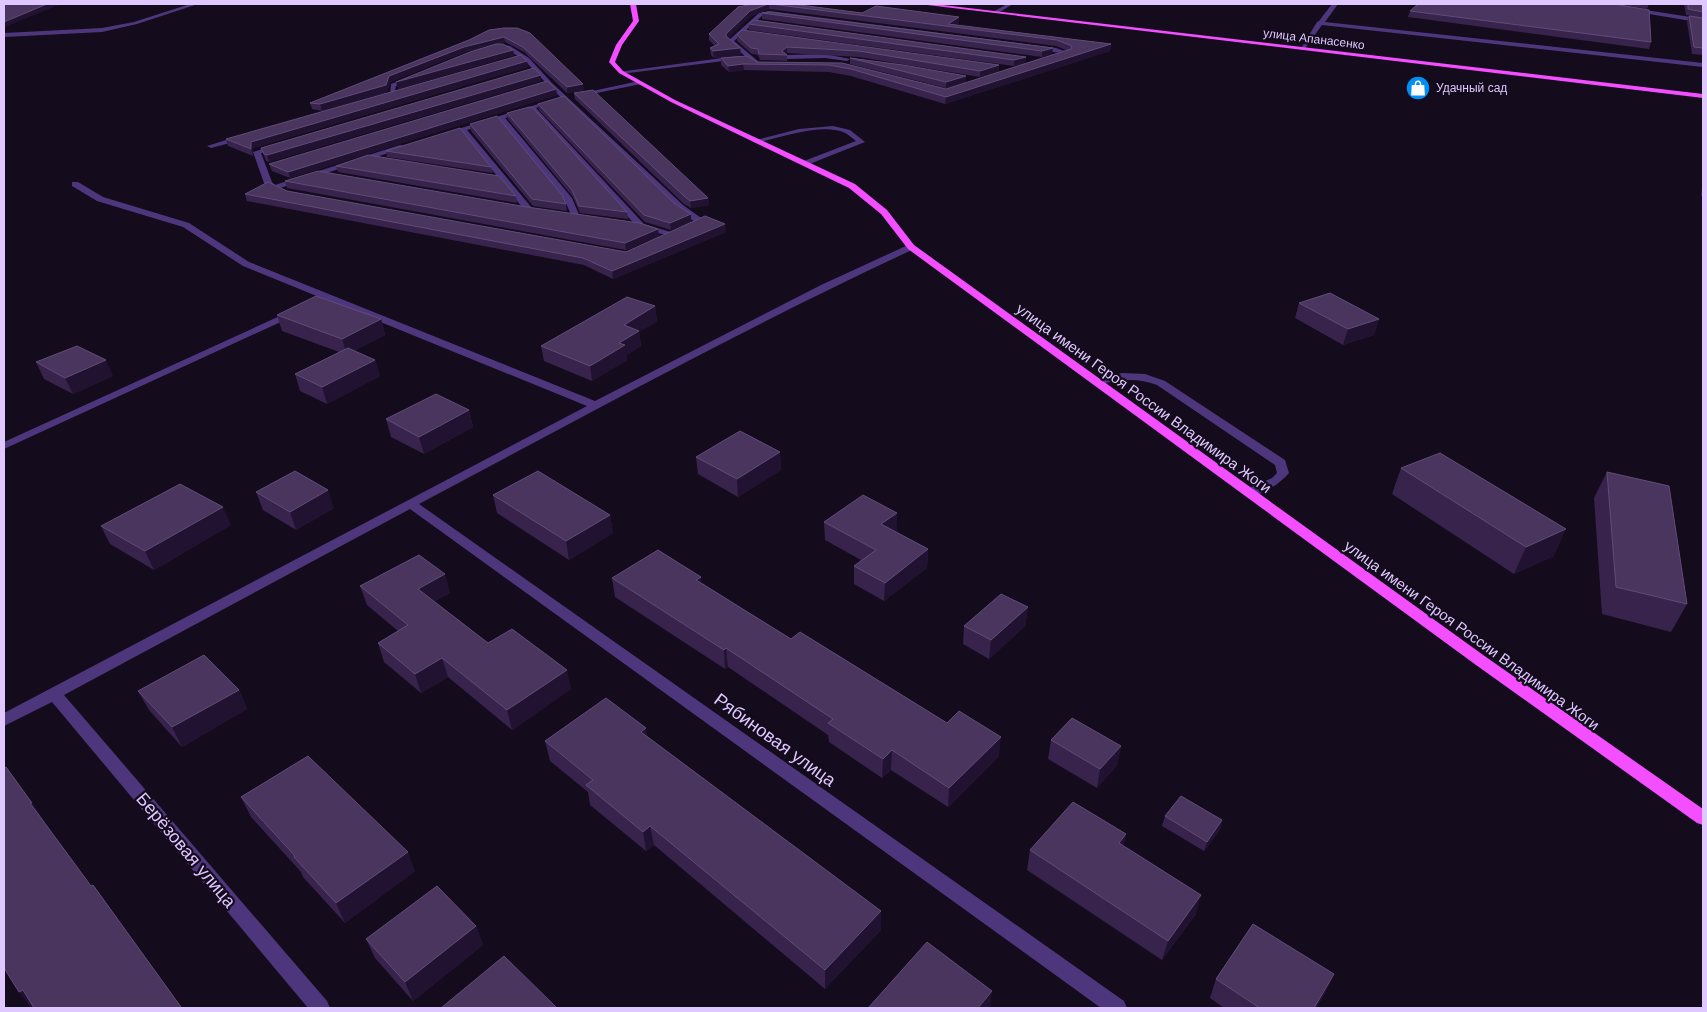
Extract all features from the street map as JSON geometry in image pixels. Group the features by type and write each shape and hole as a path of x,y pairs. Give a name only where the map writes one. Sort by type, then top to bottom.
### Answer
{"main road":[{"path":"621,72 612,62 619,45 636,21 633,4"},
{"name":"улица Апанасенко","path":"922,4 1703,96"},
{"name":"улица имени Героя России Владимира Жоги","path":"621,72 639,83 756,141 807,163 852,186 884,212 911,247 1481,661 1703,818"}],"street":[{"path":"4,35 102,30 134,23 195,4"},
{"path":"996,12 1010,4"},
{"path":"1302,49 1319,23 1335,4"},
{"path":"1630,10 1703,21"},
{"path":"769,13 882,27 1056,50 1067,54 1019,70 979,80 946,92 842,66 757,64 731,41 760,14 769,13"},
{"path":"752,21 761,22"},
{"name":"улица Апанасенко","path":"1319,23 1703,65"},
{"path":"869,33 882,27"},
{"path":"740,32 748,33"},
{"path":"491,48 505,46 523,56 556,91 566,96 680,207 701,222 662,239"},
{"path":"816,56 832,48"},
{"path":"514,59 523,56"},
{"path":"779,57 816,56 852,60"},
{"path":"621,72 750,57 769,57"},
{"path":"1025,58 1045,61"},
{"path":"1000,67 1019,70"},
{"path":"528,72 537,69"},
{"path":"392,94 393,85 419,75"},
{"path":"963,77 979,80"},
{"path":"540,86 549,83"},
{"path":"434,137 566,96 639,83"},
{"path":"382,97 401,91"},
{"path":"530,108 537,112 641,226"},
{"path":"500,117 569,200 576,217"},
{"path":"463,128 529,210"},
{"path":"756,141 803,130 840,128 850,132 861,142 807,163"},
{"path":"211,146 249,135"},
{"path":"274,188 416,143"},
{"path":"285,144 257,152 268,183 274,188 289,194"},
{"path":"368,158 388,161"},
{"path":"262,169 272,166"},
{"path":"318,173 337,177"},
{"path":"475,174 504,179"},
{"path":"74,184 100,199 186,225 246,264 323,299 595,405"},
{"path":"519,208 538,211"},
{"path":"566,216 585,218"},
{"path":"622,224 641,226 671,235"},
{"path":"4,720 595,405 824,287 911,247"},
{"path":"4,446 300,310"},
{"path":"1097,382 1131,375 1147,377 1162,383 1281,463 1283,473 1276,481 1249,493"},
{"name":"Рябиновая улица","path":"410,503 1117,1008"},
{"name":"Берёзовая улица","path":"53,693 320,1008"}],"building":[{"path":"4,4 47,4 4,22"},
{"path":"768,4 750,11 726,34 740,48 713,51 710,48 719,44 709,34 738,7"},
{"path":"771,4 792,4 862,13 876,6 959,17 948,24 1111,44 946,97 851,69 829,65 743,64 728,66 721,58 747,56 757,62 842,63 946,89 1071,49 1072,46 1057,40"},
{"path":"1418,4 1614,4 1649,10 1651,42 1410,11"},
{"path":"1688,4 1703,4 1703,12 1688,9"},
{"path":"769,12 1053,48 1042,51 762,13"},
{"path":"1689,16 1703,18 1703,48 1694,47"},
{"path":"754,20 1026,57 1014,60 749,24"},
{"path":"517,28 530,33 583,84 567,87 523,47 504,37 464,47 389,76 386,85 320,104 310,103 469,40 489,30"},
{"path":"742,30 999,65 980,71 859,51 787,47 782,51 787,55 759,54 758,49 751,48 737,35"},
{"path":"496,44 503,44 513,50 396,82 470,52"},
{"path":"521,55 527,61 251,142 251,149 226,139"},
{"path":"850,58 903,65 966,76 946,82"},
{"path":"534,68 541,75 267,155 264,154 261,148"},
{"path":"547,81 556,89 288,172 269,164"},
{"path":"593,90 708,198 690,201 574,93"},
{"path":"564,96 675,204 691,214 670,223 644,215 538,104"},
{"path":"529,107 533,108 627,212 579,206 572,190 507,113"},
{"path":"497,116 562,195 566,204 532,199 470,124"},
{"path":"460,128 491,167 386,151"},
{"path":"368,155 499,176 516,196 336,166"},
{"path":"318,171 527,207 639,223 658,229 625,243 285,181"},
{"path":"268,182 287,191 626,252 705,216 725,224 612,271 583,258 245,194"},
{"path":"1330,293 1379,319 1348,329 1299,303"},
{"path":"316,296 381,319 342,339 277,315"},
{"path":"627,297 655,306 624,325 639,331 619,343 625,345 590,366 541,346"},
{"path":"77,346 106,360 65,378 36,362"},
{"path":"348,348 375,360 322,387 295,374"},
{"path":"436,394 469,410 419,437 386,419"},
{"path":"740,431 780,452 737,479 696,457"},
{"path":"1440,453 1566,529 1526,547 1401,468"},
{"path":"295,471 328,490 290,512 256,492"},
{"path":"538,471 610,515 566,541 493,495"},
{"path":"1607,472 1669,486 1687,604 1616,587"},
{"path":"180,484 223,507 145,551 101,526"},
{"path":"863,495 897,513 881,524 928,549 885,583 854,566 876,550 824,522"},
{"path":"658,550 701,577 696,580 791,639 800,632 947,723 959,711 1001,737 949,788 892,750 883,759 828,723 833,719 726,648 724,650 612,578"},
{"path":"419,555 445,574 418,589 488,643 512,629 567,670 507,710 442,658 415,674 378,643 408,625 360,586"},
{"path":"1001,594 1028,607 991,640 964,626"},
{"path":"204,655 239,690 172,727 138,691"},
{"path":"606,698 646,728 641,732 881,911 825,970 650,826 643,832 586,785 593,780 545,741"},
{"path":"1072,718 1121,746 1100,769 1051,740"},
{"path":"308,756 408,852 336,903 241,797"},
{"path":"6,767 32,803 30,803 91,886 93,885 181,1007 34,1008 23,990 19,992 4,968 4,768"},
{"path":"1181,796 1222,820 1207,842 1165,816"},
{"path":"1073,802 1126,834 1119,843 1201,895 1168,941 1030,850"},
{"path":"437,886 476,926 405,982 366,939"},
{"path":"1253,924 1334,974 1314,1008 1260,1008 1216,979"},
{"path":"927,942 992,991 978,1008 870,1008 869,1007"},
{"path":"504,956 555,1008 441,1008"}],"place":[{"name":"Удачный сад","path":"1418,88"}]}
